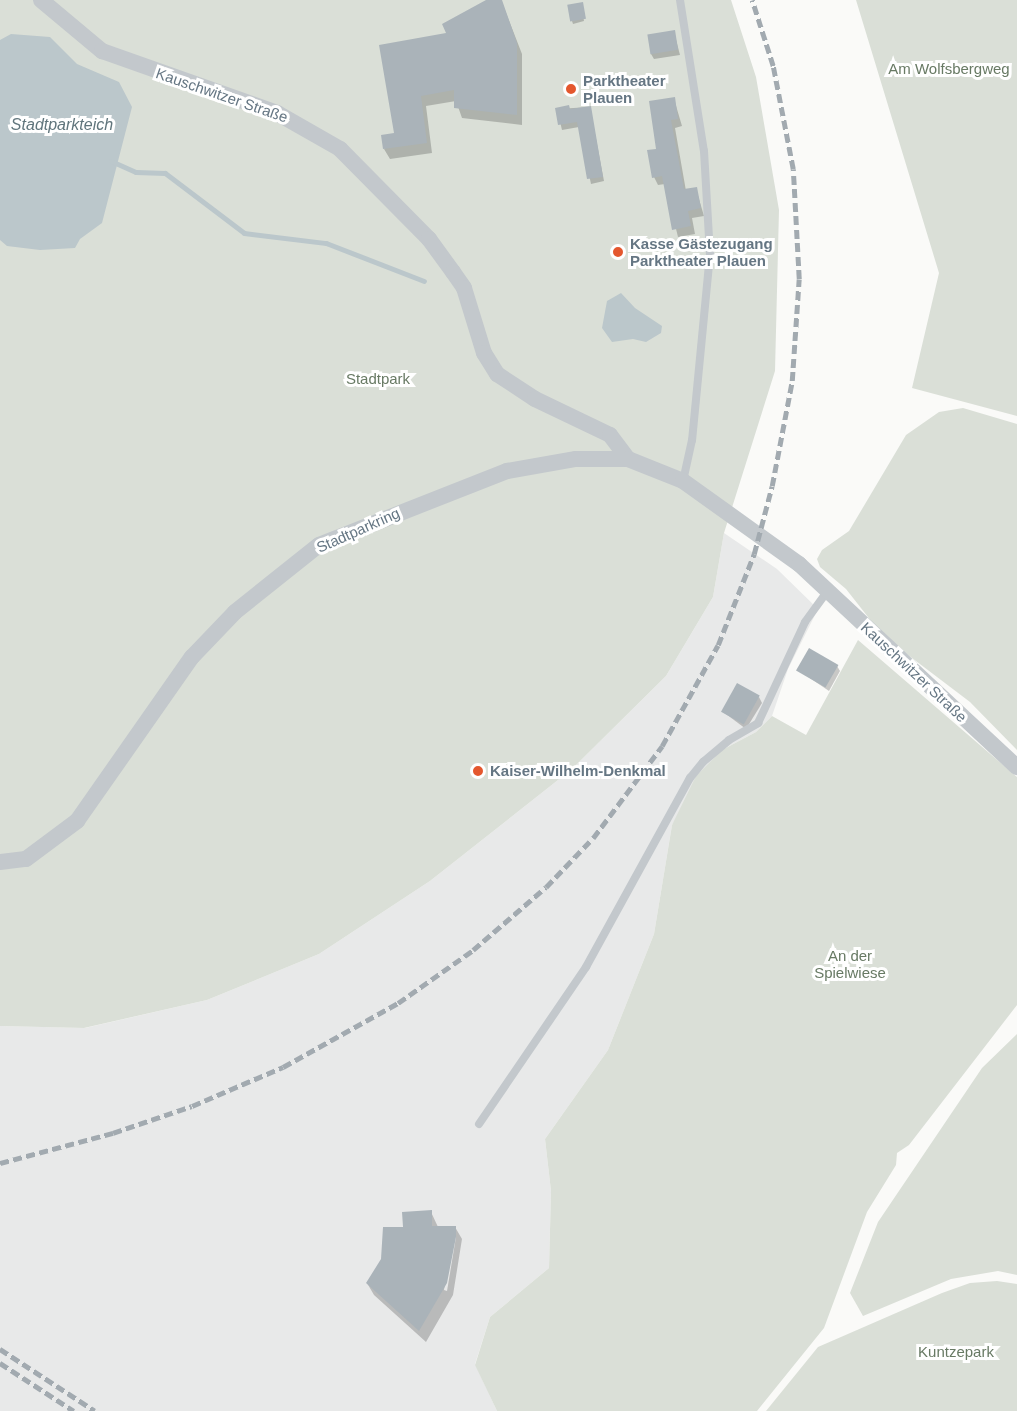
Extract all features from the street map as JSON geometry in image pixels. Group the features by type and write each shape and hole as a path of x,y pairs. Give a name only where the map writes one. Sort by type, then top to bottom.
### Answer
{"street":[{"name":"Kauschwitzer Straße","path":"41,0 102,51 277,113 340,149 422,231 453,272 464,288 484,352 497,374 535,399 610,435 628,459"},
{"name":"Stadtparkring","path":"0,862 26,859 77,820 192,657 235,612 319,545 507,471 576,459 628,459 682,481 812,576"},
{"name":"Kauschwitzer Straße","path":"812,576 1017,767"}],"lane":[{"path":"680,0 704,152 710,254 693,428 682,481"},
{"path":"479,1124 586,967 690,778 703,762 729,740 758,723 805,622 827,592"}],"shaded area":[{"path":"724,533 777,569 818,609 788,669 772,716 756,732 722,750 672,825 654,934 608,1050 545,1139 551,1191 549,1268 490,1317 475,1364 497,1411 0,1411 0,1026 85,1028 207,1000 319,954 430,881 572,769 666,676 713,597"}],"green space":[{"name":"Stadtpark","path":"0,0 731,0 756,77 779,210 775,371 724,533 713,597 666,676 572,769 430,881 319,954 207,1000 84,1028 0,1026"},
{"name":"Am Wolfsbergweg","path":"856,0 1017,0 1017,416 912,388 939,273"},
{"path":"963,408 1017,424 1017,750 970,702 883,636 846,589 820,567 817,559 822,550 849,531 906,435 939,412"},
{"name":"An der Spielwiese","path":"858,640 1017,777 1017,1005 909,1145 897,1153 896,1165 867,1212 824,1328 757,1411 497,1411 475,1365 490,1317 549,1268 551,1191 545,1139 608,1050 654,934 672,825 696,776 722,750 756,732 772,716 806,735"},
{"path":"1017,1034 1017,1275 998,1271 951,1279 863,1316 850,1293 878,1222 982,1068"},
{"name":"Kuntzepark","path":"997,1281 1017,1284 1017,1411 766,1411 818,1347 942,1293 970,1283"}],"water":[{"name":"Stadtparkteich","path":"11,34 50,37 77,64 119,82 132,107 102,223 80,239 75,248 40,250 7,246 0,240 0,40"},
{"path":"621,293 635,308 662,326 661,333 646,342 633,339 612,342 602,328 607,301"}],"building":[{"path":"486,0 502,0 517,43 517,115 454,108 454,90 421,96 427,143 383,149 381,135 394,133 379,45 446,33 442,24"},
{"path":"583,2 586,19 570,22 567,5"},
{"path":"675,30 678,50 650,54 647,34"},
{"path":"675,97 678,119 671,120 684,189 697,187 701,208 688,211 691,226 672,230 662,176 652,178 647,150 656,149 649,101"},
{"path":"569,105 570,109 591,106 603,177 587,179 577,122 558,125 555,108"},
{"path":"809,648 838,665 825,688 796,671"},
{"path":"737,683 760,696 744,724 721,712"},
{"path":"432,1210 432,1226 456,1226 456,1237 447,1283 419,1331 366,1283 381,1259 383,1227 403,1227 402,1212"}],"waterway":[{"path":"111,161 136,172 165,173 244,233 326,243 424,281"}],"railway":[{"path":"0,1163 113,1133 192,1106 283,1067 398,1003 473,950 546,887 593,838 662,746 718,645 754,554 772,486 792,381 799,279 793,169 773,66 752,0"},
{"path":"0,1349 95,1411"},
{"path":"0,1363 74,1411"}],"place":[{"name":"Parktheater Plauen","path":"571,89"},
{"name":"Kasse Gästezugang Parktheater Plauen","path":"618,252"},
{"name":"Kaiser-Wilhelm-Denkmal","path":"478,771"}]}
